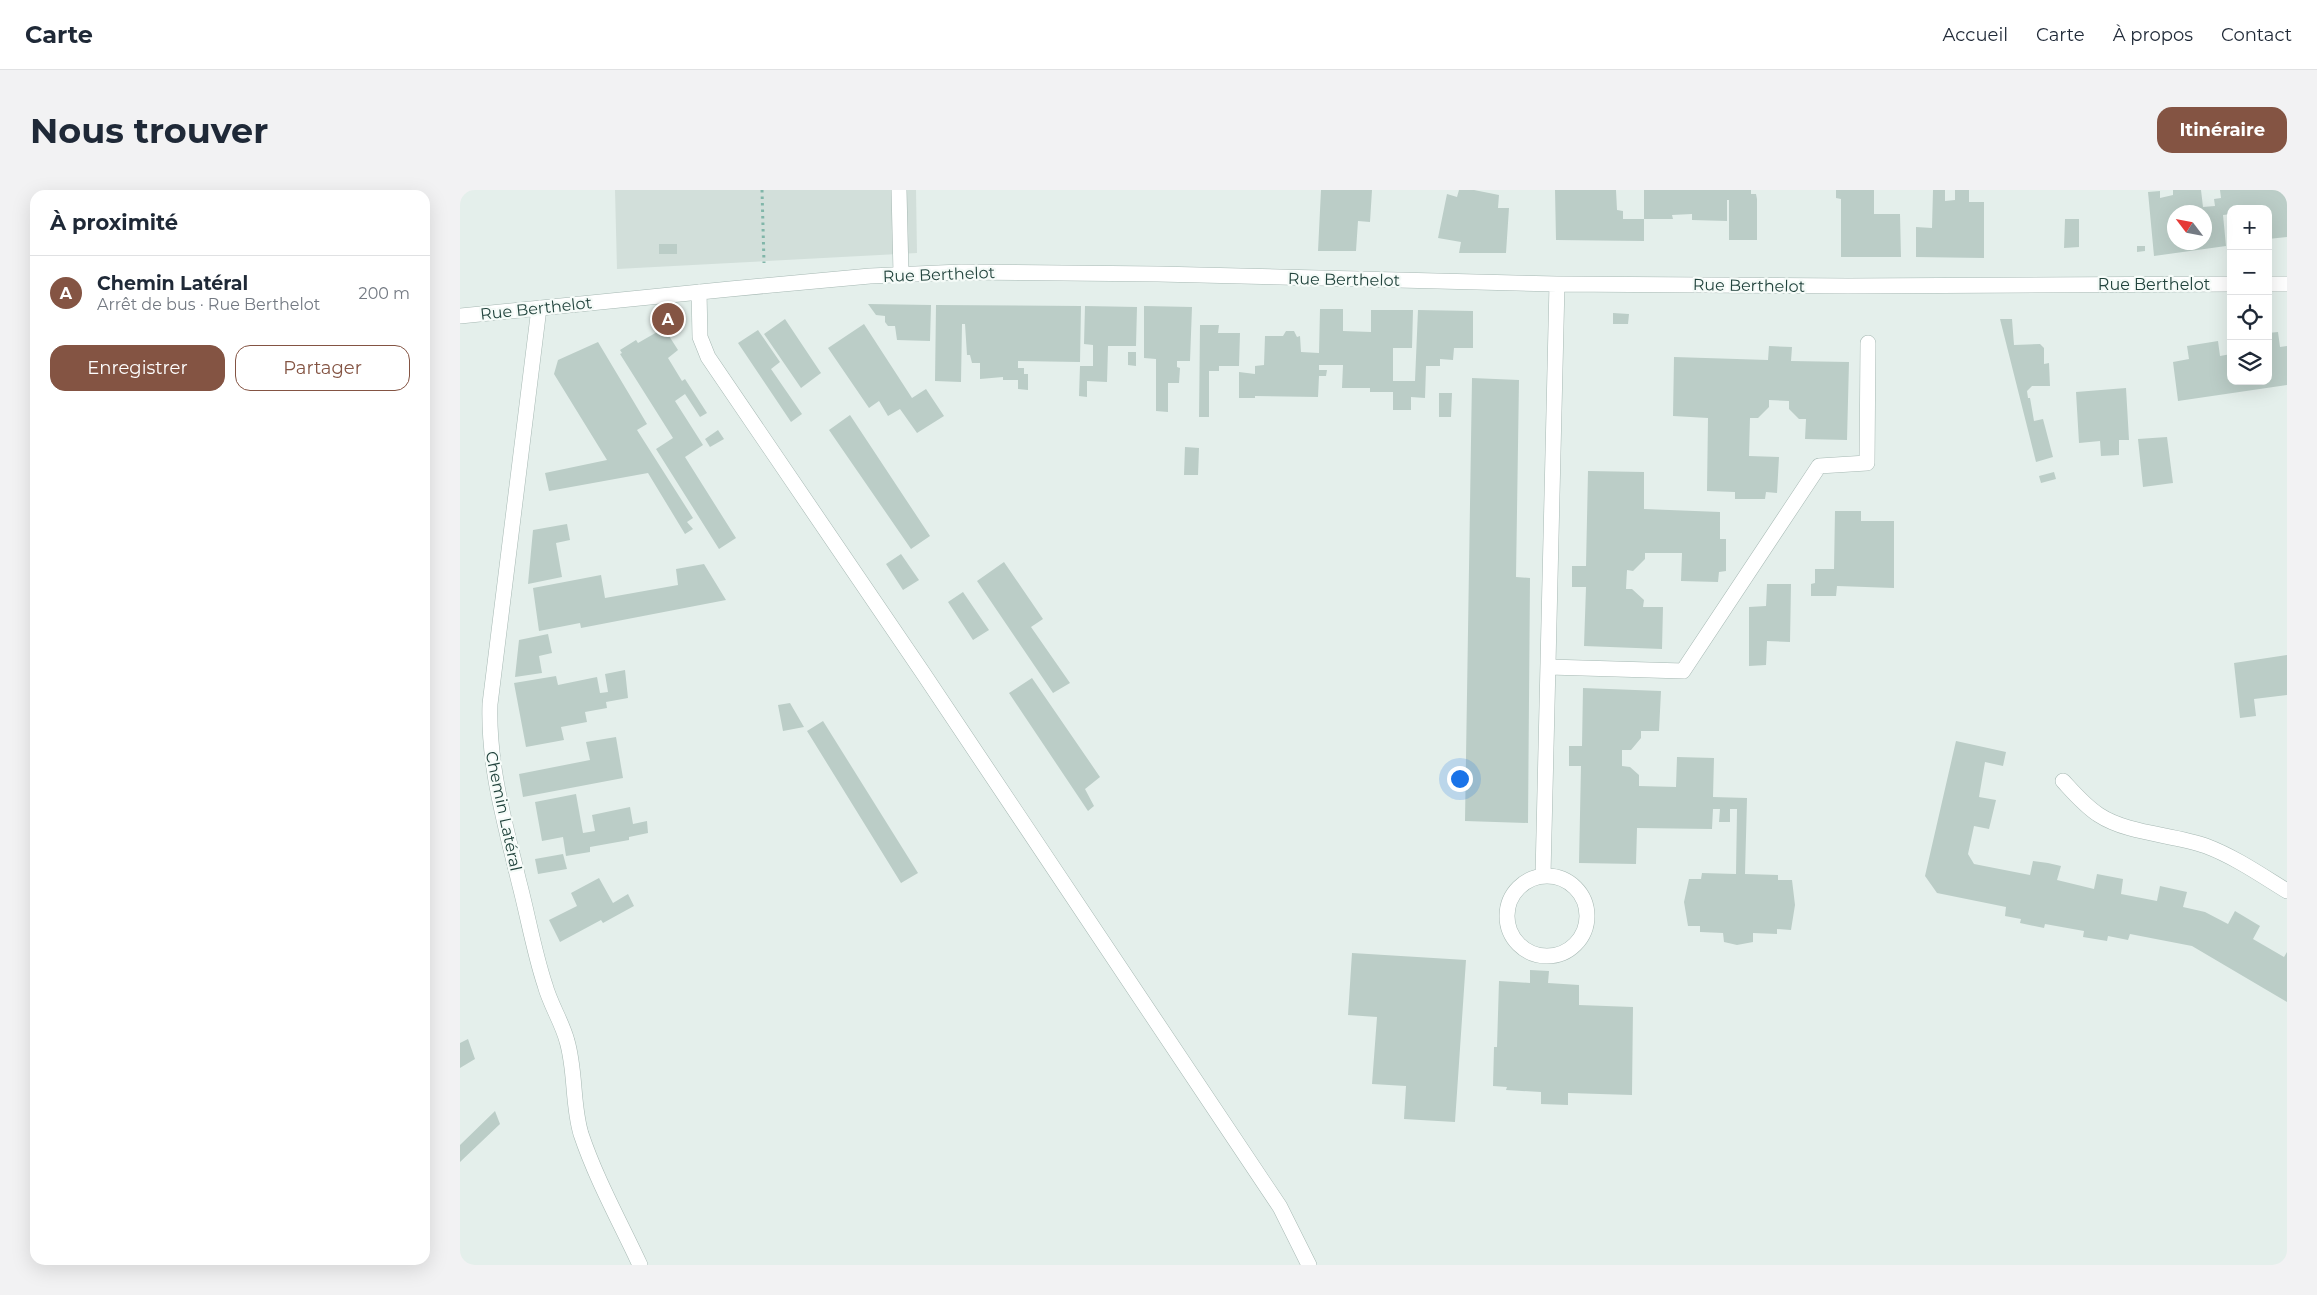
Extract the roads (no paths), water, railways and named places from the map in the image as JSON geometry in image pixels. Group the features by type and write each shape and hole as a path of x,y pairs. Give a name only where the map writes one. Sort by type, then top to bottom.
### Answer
{"street":[{"path":"899,190 901,274"},
{"name":"Rue Berthelot","path":"460,316 764,286 901,274 961,272 1158,274 1557,284 1848,286 2227,284"},
{"path":"1543,875 1557,284"},
{"path":"2272,284 2287,284"},
{"path":"699,292 700,337 708,356 924,674 1274,1199 1309,1265"},
{"name":"Chemin Latéral","path":"539,308 490,704 490,746 496,787 544,985 567,1038 574,1072 577,1114 581,1133 598,1175 640,1265"},
{"path":"1549,667 1683,670 1819,466 1867,463 1868,343"},
{"path":"2063,781 2087,807 2101,816 2116,823 2207,847 2238,862 2287,891"},
{"path":"1543,875 1556,876 1568,881 1578,890 1585,902 1587,915 1585,928 1579,940 1569,949 1557,955 1544,956 1526,950 1512,935 1507,923 1506,910 1511,897 1519,886 1530,879 1543,875"}],"place":[{"name":"Chemin Latéral","path":"668,319"}]}
